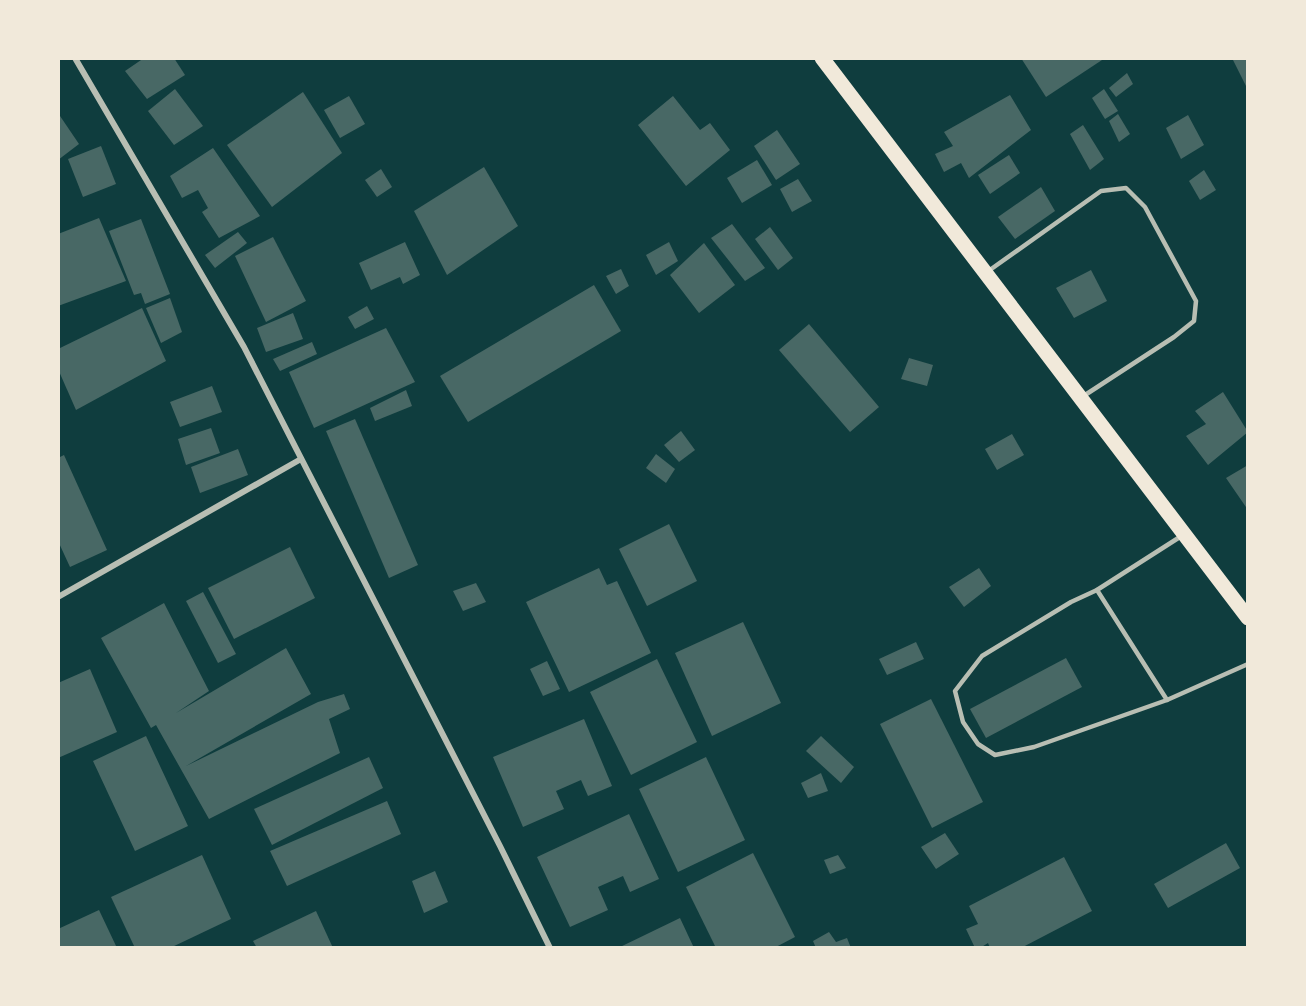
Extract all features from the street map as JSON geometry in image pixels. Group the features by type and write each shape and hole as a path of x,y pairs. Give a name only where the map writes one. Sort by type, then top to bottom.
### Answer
{"main road":[{"path":"822,58 1248,618"}],"street":[{"path":"75,58 244,347 495,835 550,948"},
{"path":"58,597 301,459"}],"lane":[{"path":"985,273 1101,191 1126,188 1145,207 1196,301 1194,321 1174,337 1080,398"},
{"path":"1184,534 1097,590 1071,602 981,656 955,691 963,722 978,744 996,755 1034,747 1167,700 1248,664"},
{"path":"1097,590 1167,700"}],"building":[{"path":"144,58 174,58 185,75 147,99 125,71"},
{"path":"1021,58 1101,58 1102,60 1046,97"},
{"path":"1232,58 1248,58 1248,90"},
{"path":"1127,73 1133,84 1116,97 1109,88"},
{"path":"175,89 203,126 174,145 148,111"},
{"path":"1104,89 1118,111 1105,119 1092,98"},
{"path":"303,92 342,153 272,207 227,145"},
{"path":"1010,95 1031,130 969,178 961,163 944,172 935,154 953,146 944,132"},
{"path":"349,96 365,124 340,138 324,110"},
{"path":"673,96 700,130 710,123 730,150 686,186 638,125"},
{"path":"58,113 79,144 58,160"},
{"path":"1118,114 1130,134 1119,142 1109,121"},
{"path":"1188,115 1204,145 1181,159 1166,128"},
{"path":"1083,125 1104,159 1090,170 1070,134"},
{"path":"777,130 800,164 776,180 754,146"},
{"path":"101,146 116,184 83,197 68,159"},
{"path":"213,148 260,216 219,238 202,212 208,208 198,190 182,198 170,176"},
{"path":"1009,155 1020,173 990,194 978,175"},
{"path":"757,160 772,185 742,203 727,178"},
{"path":"484,167 518,226 447,275 414,211"},
{"path":"381,169 392,187 377,197 365,180"},
{"path":"1204,170 1216,190 1200,200 1189,181"},
{"path":"798,179 812,201 792,212 780,189"},
{"path":"1041,187 1055,211 1015,239 998,217"},
{"path":"99,218 126,281 58,306 58,234"},
{"path":"141,219 170,294 145,304 141,293 134,295 109,231"},
{"path":"732,224 765,268 745,281 711,238"},
{"path":"770,227 793,258 778,270 755,239"},
{"path":"238,232 247,243 215,268 205,255"},
{"path":"273,237 306,301 266,322 235,256"},
{"path":"405,242 420,275 403,284 400,277 371,290 359,263"},
{"path":"669,242 678,261 656,275 646,255"},
{"path":"704,243 735,285 699,313 670,275"},
{"path":"621,269 629,286 616,294 606,276"},
{"path":"1091,270 1107,301 1074,318 1056,288"},
{"path":"594,285 621,331 468,422 440,376"},
{"path":"170,298 182,332 161,343 146,308"},
{"path":"367,306 374,319 355,329 348,317"},
{"path":"142,308 166,361 76,410 58,369 58,349"},
{"path":"293,313 303,339 266,352 257,328"},
{"path":"809,324 879,407 850,432 779,350"},
{"path":"386,328 415,382 314,428 289,372"},
{"path":"312,342 317,354 280,371 273,359"},
{"path":"909,358 933,365 927,386 901,379"},
{"path":"212,386 222,412 180,427 170,402"},
{"path":"406,390 412,406 375,421 370,408"},
{"path":"1223,392 1248,432 1208,465 1186,436 1206,424 1195,411"},
{"path":"355,419 418,565 389,578 326,431"},
{"path":"211,428 220,453 186,465 178,439"},
{"path":"681,431 695,450 679,462 664,445"},
{"path":"1012,434 1024,455 997,470 985,449"},
{"path":"238,449 248,475 200,493 191,467"},
{"path":"656,454 675,469 666,483 646,468"},
{"path":"64,455 107,550 70,567 58,541 58,458"},
{"path":"1248,465 1248,510 1226,478"},
{"path":"669,524 697,581 647,606 619,549"},
{"path":"290,547 315,598 234,639 208,588"},
{"path":"599,568 607,585 617,581 651,653 569,692 526,602"},
{"path":"979,568 991,586 964,607 949,587"},
{"path":"476,583 486,602 463,611 453,591"},
{"path":"203,592 236,654 218,663 186,601"},
{"path":"164,603 209,691 176,713 286,648 311,694 186,766 318,702 344,694 350,709 329,719 340,753 209,819 156,725 151,728 101,638"},
{"path":"743,622 781,703 712,736 675,653"},
{"path":"916,642 924,659 887,675 879,659"},
{"path":"1066,658 1082,687 986,738 970,709"},
{"path":"657,659 697,742 631,775 590,692"},
{"path":"547,661 560,689 543,696 530,669"},
{"path":"90,669 117,732 58,758 58,683"},
{"path":"931,699 983,802 932,828 880,724"},
{"path":"584,719 612,786 588,796 581,780 556,791 564,809 523,827 493,757"},
{"path":"146,736 188,826 135,851 93,761"},
{"path":"821,736 854,767 841,783 806,751"},
{"path":"369,757 383,788 272,845 254,809"},
{"path":"706,757 745,840 678,872 639,789"},
{"path":"821,773 828,791 808,798 801,783"},
{"path":"387,801 401,834 287,886 270,851"},
{"path":"629,814 659,879 630,892 623,876 598,887 608,910 570,927 537,857"},
{"path":"945,833 959,854 936,869 921,847"},
{"path":"1226,843 1240,868 1168,908 1154,884"},
{"path":"753,853 795,937 774,948 716,948 686,887"},
{"path":"202,855 231,919 170,948 135,948 111,897"},
{"path":"838,855 846,868 830,874 824,860"},
{"path":"1064,857 1092,911 1021,948 990,948 988,943 975,948 966,929 978,924 969,906"},
{"path":"435,871 448,902 424,913 412,881"},
{"path":"99,910 117,948 58,948 58,929"},
{"path":"316,911 333,948 257,948 253,941"},
{"path":"680,918 694,948 618,948"},
{"path":"829,932 836,942 847,938 851,948 816,948 813,941"}]}
